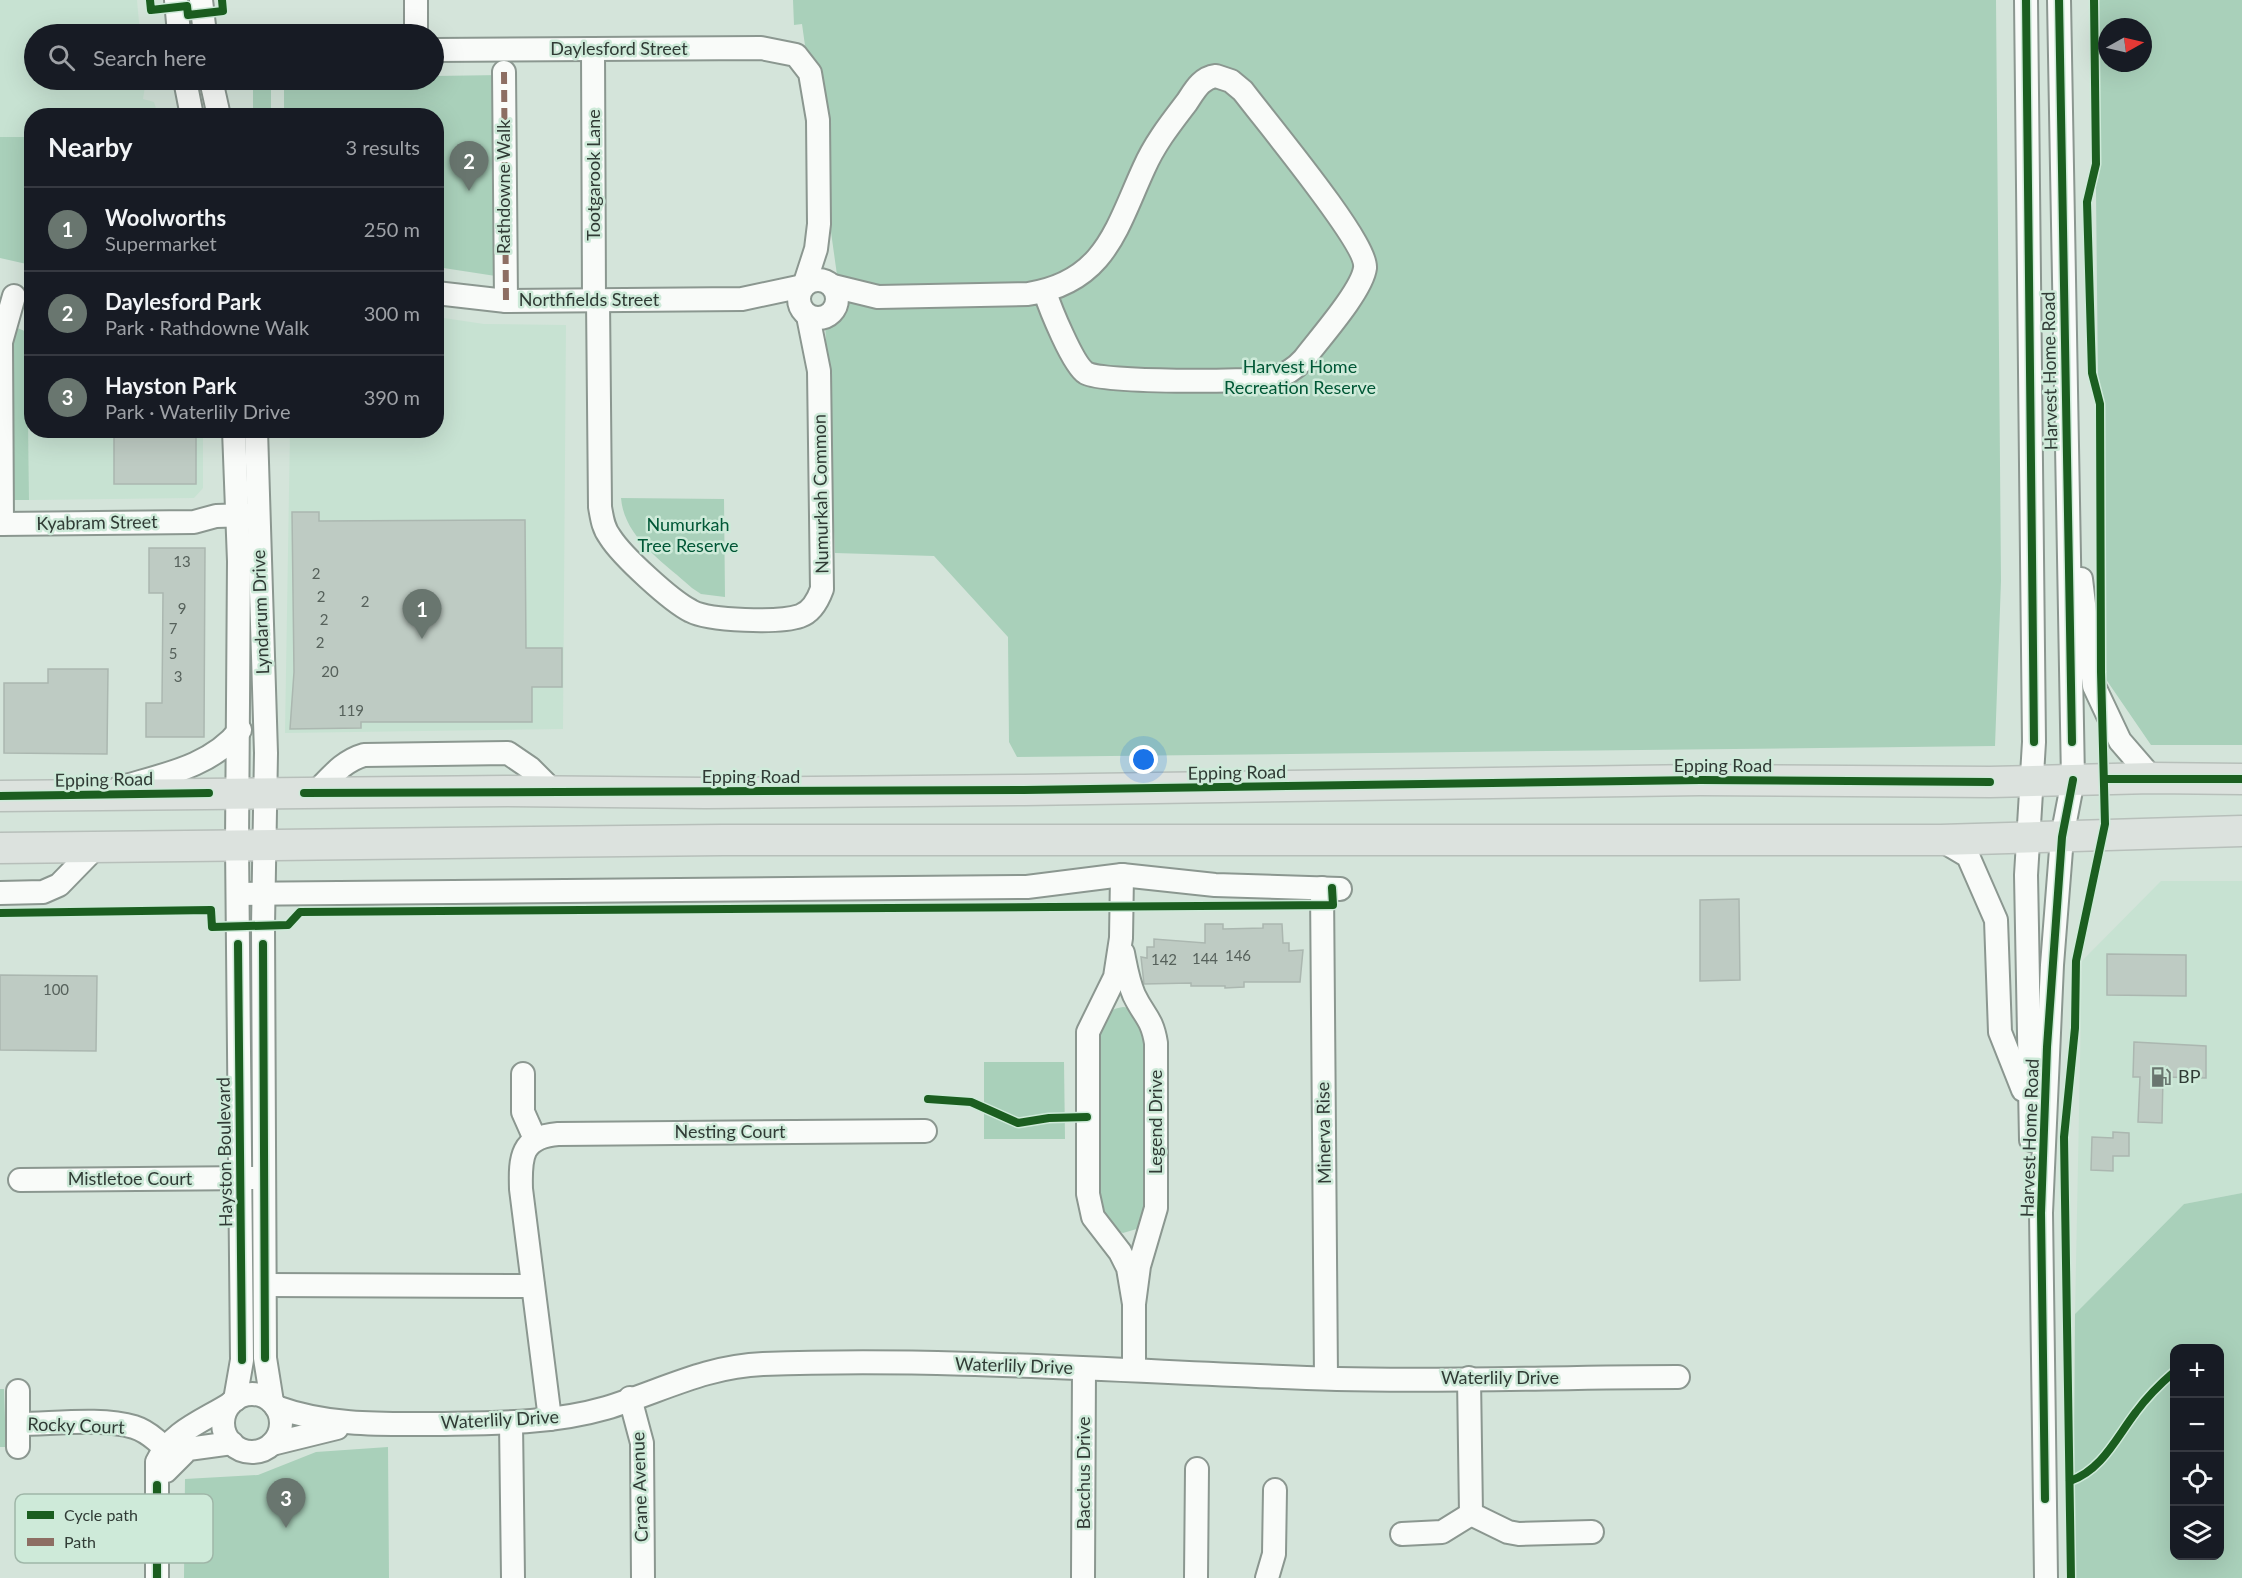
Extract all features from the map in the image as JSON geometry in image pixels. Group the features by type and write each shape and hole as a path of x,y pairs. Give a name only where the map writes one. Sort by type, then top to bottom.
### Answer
{"main road":[{"name":"Epping Road","path":"0,796 316,792 1012,790 1700,780 2242,779"},
{"path":"0,848 710,840 1941,840 2242,831"}],"street":[{"path":"176,0 178,24"},
{"path":"201,0 204,24"},
{"path":"416,0 416,24"},
{"name":"Harvest Home Road","path":"2026,0 2034,742 2028,838 2026,947 2030,1132 2041,1213"},
{"name":"Harvest Home Road","path":"2046,1578 2041,1213 2049,1024 2062,837 2073,780 2059,0"},
{"name":"Daylesford Street","path":"444,50 761,48 787,51 802,60 810,73 816,99 819,224"},
{"name":"Tootgarook Lane","path":"593,50 596,300"},
{"name":"Rathdowne Walk","path":"504,72 506,301"},
{"path":"818,314 878,297 1045,292 1075,278 1105,252 1126,214 1156,143 1201,83 1216,76 1231,81 1243,91 1361,249 1365,262 1359,286 1304,359 1295,369 1272,378 1126,380 1096,377 1080,367 1045,292"},
{"path":"187,90 190,108"},
{"path":"213,90 217,108"},
{"path":"818,314 798,296 816,249 819,224"},
{"path":"818,314 837,299 831,285 819,224"},
{"path":"804,285 817,279 878,297"},
{"name":"Northfields Street","path":"444,294 506,301 742,299 776,294 804,285"},
{"path":"1,524 1,342 15,298"},
{"name":"Northfields Street","path":"742,299 818,314"},
{"name":"Numurkah Common","path":"596,300 600,507 604,528 620,550 683,607 706,617 800,616 815,605 820,597 823,577 818,314"},
{"name":"Lyndarum Drive","path":"235,438 246,521 261,559 252,793"},
{"name":"Lyndarum Drive","path":"252,793 240,730 239,561 255,438"},
{"path":"2066,456 2094,686 2120,741 2152,778"},
{"name":"Kyabram Street","path":"1,524 194,522 216,528 246,521"},
{"path":"95,796 176,771 216,755 240,730"},
{"name":"Hayston Boulevard","path":"233,1402 242,1360 238,894 251,844 252,793"},
{"path":"1941,840 1968,856 1996,920 2000,1032 2029,1105"},
{"name":"Hayston Boulevard","path":"251,844 263,892 265,1358 274,1404"},
{"path":"0,893 43,892 59,885 97,846"},
{"path":"238,894 1027,886 1122,875"},
{"name":"Minerva Rise","path":"1122,875 1215,885 1331,888 1326,1378"},
{"name":"Legend Drive","path":"1122,875 1121,938 1115,977 1099,1011 1090,1024 1087,1040 1088,1194 1093,1217 1106,1237 1120,1252 1128,1268 1134,1304"},
{"name":"Legend Drive","path":"1121,938 1127,976 1136,998 1153,1025 1156,1043 1156,1208 1139,1266 1134,1304 1134,1370"},
{"path":"1099,1011 1114,1002 1128,1002 1146,1012"},
{"path":"523,1074 523,1112 536,1139 523,1153 520,1168 550,1419"},
{"name":"Nesting Court","path":"536,1139 558,1134 925,1131"},
{"name":"Mistletoe Court","path":"20,1180 265,1178"},
{"path":"1106,1237 1124,1241 1149,1234"},
{"path":"265,1285 533,1286"},
{"name":"Waterlily Drive","path":"274,1404 304,1417 359,1424 511,1423 583,1414 676,1381 719,1369 760,1364 1005,1365 1326,1378 1678,1377"},
{"name":"Bacchus Drive","path":"1083,1578 1084,1369"},
{"path":"1469,1378 1471,1514"},
{"name":"Rocky Court","path":"18,1391 18,1447"},
{"path":"157,1494 157,1485 169,1453 181,1432 233,1402 254,1394 274,1404 280,1414 280,1430 272,1444 256,1452 248,1451 232,1443 227,1437 224,1420 233,1402"},
{"name":"Crane Avenue","path":"630,1398 642,1443 643,1578"},
{"path":"511,1423 513,1578"},
{"name":"Rocky Court","path":"18,1424 117,1424 136,1428 169,1453"},
{"name":"Waterlily Drive","path":"272,1444 305,1434 359,1424"},
{"path":"169,1453 232,1443"},
{"path":"1196,1578 1197,1469"},
{"path":"1267,1578 1274,1554 1275,1490"},
{"path":"1471,1514 1503,1530 1519,1534 1592,1532"},
{"path":"1402,1534 1442,1532 1471,1514"}],"shaded area":[{"path":"0,0 137,0 139,24 24,24 24,90 144,90 143,99 154,102 156,108 24,108 24,137 0,137"},
{"path":"444,318 484,324 566,325 563,729 285,733 290,438 444,438"},
{"path":"28,438 203,438 203,488 194,498 29,500"},
{"name":"BP","path":"2161,881 2242,881 2242,1193 2184,1204 2075,1314 2082,961"}],"green space":[{"name":"Harvest Home Recreation Reserve","path":"793,0 1996,0 2001,581 1995,746 1017,757 1009,742 1008,637 934,556 835,553 825,320 837,310 837,275 802,24 794,25"},
{"path":"2094,0 2242,0 2242,745 2151,745 2101,672"},
{"path":"502,75 502,277 444,268 444,108 284,108 284,90 444,90 444,76"},
{"path":"253,90 271,90 271,108 253,108"},
{"path":"0,137 24,137 24,263 0,258"},
{"path":"5,323 24,331 24,438 28,438 29,500 0,500"},
{"name":"Numurkah Tree Reserve","path":"621,498 724,499 725,597 701,594 658,559 630,525"},
{"path":"1116,1008 1131,1008 1146,1024 1149,1202 1140,1228 1123,1233 1107,1226 1097,1201 1095,1039 1104,1017"},
{"path":"984,1062 1064,1062 1065,1139 984,1139"},
{"path":"2242,1193 2242,1578 2073,1578 2075,1314 2184,1204"},
{"path":"0,1389 4,1389 6,1447 0,1447"},
{"path":"388,1447 389,1578 184,1578 184,1563 213,1563 213,1494 185,1494 185,1479 258,1475 316,1452"}],"building":[{"path":"114,438 196,438 196,484 114,484"},
{"path":"292,512 319,512 319,521 525,520 526,648 562,648 562,687 532,687 532,722 361,722 361,728 290,729 294,672"},
{"path":"149,548 205,548 204,737 146,737 146,703 162,703 163,593 149,593"},
{"path":"48,669 108,669 107,754 4,753 4,683 48,683"},
{"path":"1739,899 1740,980 1700,981 1700,900"},
{"path":"1205,924 1223,924 1223,929 1263,928 1263,924 1282,924 1283,943 1289,943 1289,951 1303,950 1300,982 1244,982 1244,987 1225,988 1225,986 1191,986 1191,983 1144,984 1141,957 1147,958 1147,947 1154,947 1154,939 1205,943"},
{"path":"2107,954 2186,955 2186,996 2107,995"},
{"path":"0,975 97,976 96,1051 0,1050"},
{"path":"2134,1042 2206,1046 2206,1078 2163,1077 2162,1123 2138,1122 2140,1077 2133,1077"},
{"path":"2113,1132 2129,1133 2129,1156 2113,1156 2113,1171 2091,1170 2092,1137 2113,1138"}],"marked path":[{"path":"504,72 506,301"}],"cycle path":[{"path":"150,0 151,10 187,6 188,15 223,11 222,0"},
{"path":"2026,0 2034,742"},
{"path":"2059,0 2072,742"},
{"path":"2071,1578 2064,1137 2075,1028 2076,961 2105,824 2101,672 2100,404 2092,373 2087,202 2096,164 2094,0"},
{"path":"2105,779 2242,779"},
{"path":"304,793 1024,790 1700,780 1990,782"},
{"path":"2045,1499 2041,1213 2047,1047 2062,837 2073,780"},
{"path":"0,796 209,793"},
{"path":"0,913 211,910 212,927 288,925 300,912 1333,905 1332,888"},
{"path":"238,944 242,1360"},
{"path":"263,944 265,1358"},
{"path":"928,1099 971,1102 1018,1123 1049,1118 1087,1117"},
{"path":"2070,1481 2081,1476 2100,1461 2145,1401 2170,1376"},
{"path":"157,1485 157,1494"},
{"path":"157,1563 157,1578"}],"place":[{"name":"Daylesford Park","path":"469,191"},
{"name":"Woolworths","path":"422,639"},
{"name":"BP","path":"2161,1077"},
{"name":"Hayston Park","path":"286,1528"}]}
